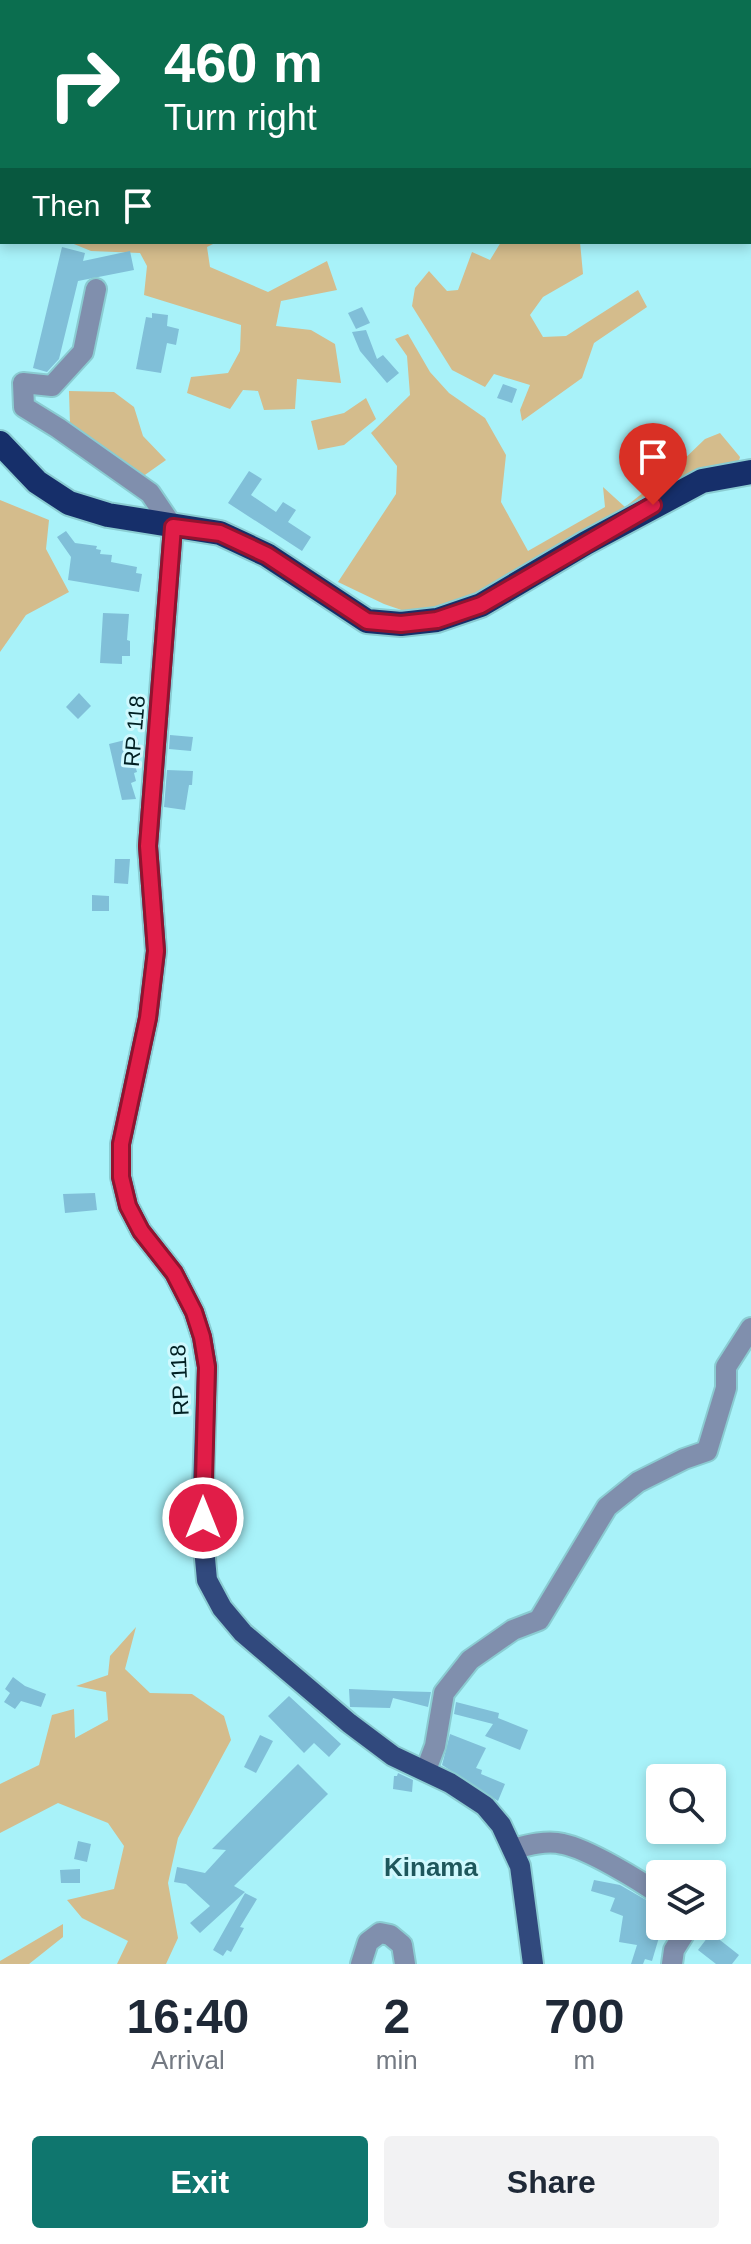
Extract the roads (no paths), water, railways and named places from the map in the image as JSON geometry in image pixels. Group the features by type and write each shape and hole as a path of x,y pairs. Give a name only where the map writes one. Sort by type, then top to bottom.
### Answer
{"highway":[{"path":"0,443 37,482 69,503 108,515 220,533 267,555 367,621 401,624 437,620 481,605 665,499 702,481 751,472"}],"main road":[{"name":"RP 118","path":"173,527 148,846 156,951 148,1018 121,1144 121,1177 128,1206 141,1231 174,1273 194,1312 202,1337 207,1367 203,1488 207,1580 222,1608 243,1633 349,1723 393,1756 426,1770 485,1806 501,1825 520,1866 533,1964"}],"street":[{"path":"96,289 83,352 52,386 23,383 24,407 150,493 173,527"},
{"path":"426,1770 435,1746 444,1693 470,1660 513,1630 539,1620 607,1507 638,1482 707,1451 726,1388 726,1367 751,1328"},
{"path":"513,1849 538,1843 563,1844 646,1885"},
{"path":"361,1964 368,1942 380,1933 390,1935 402,1945 405,1964"},
{"path":"672,1964 674,1950 680,1940"}],"district":[{"name":"Kinama","path":"431,1867"}]}
